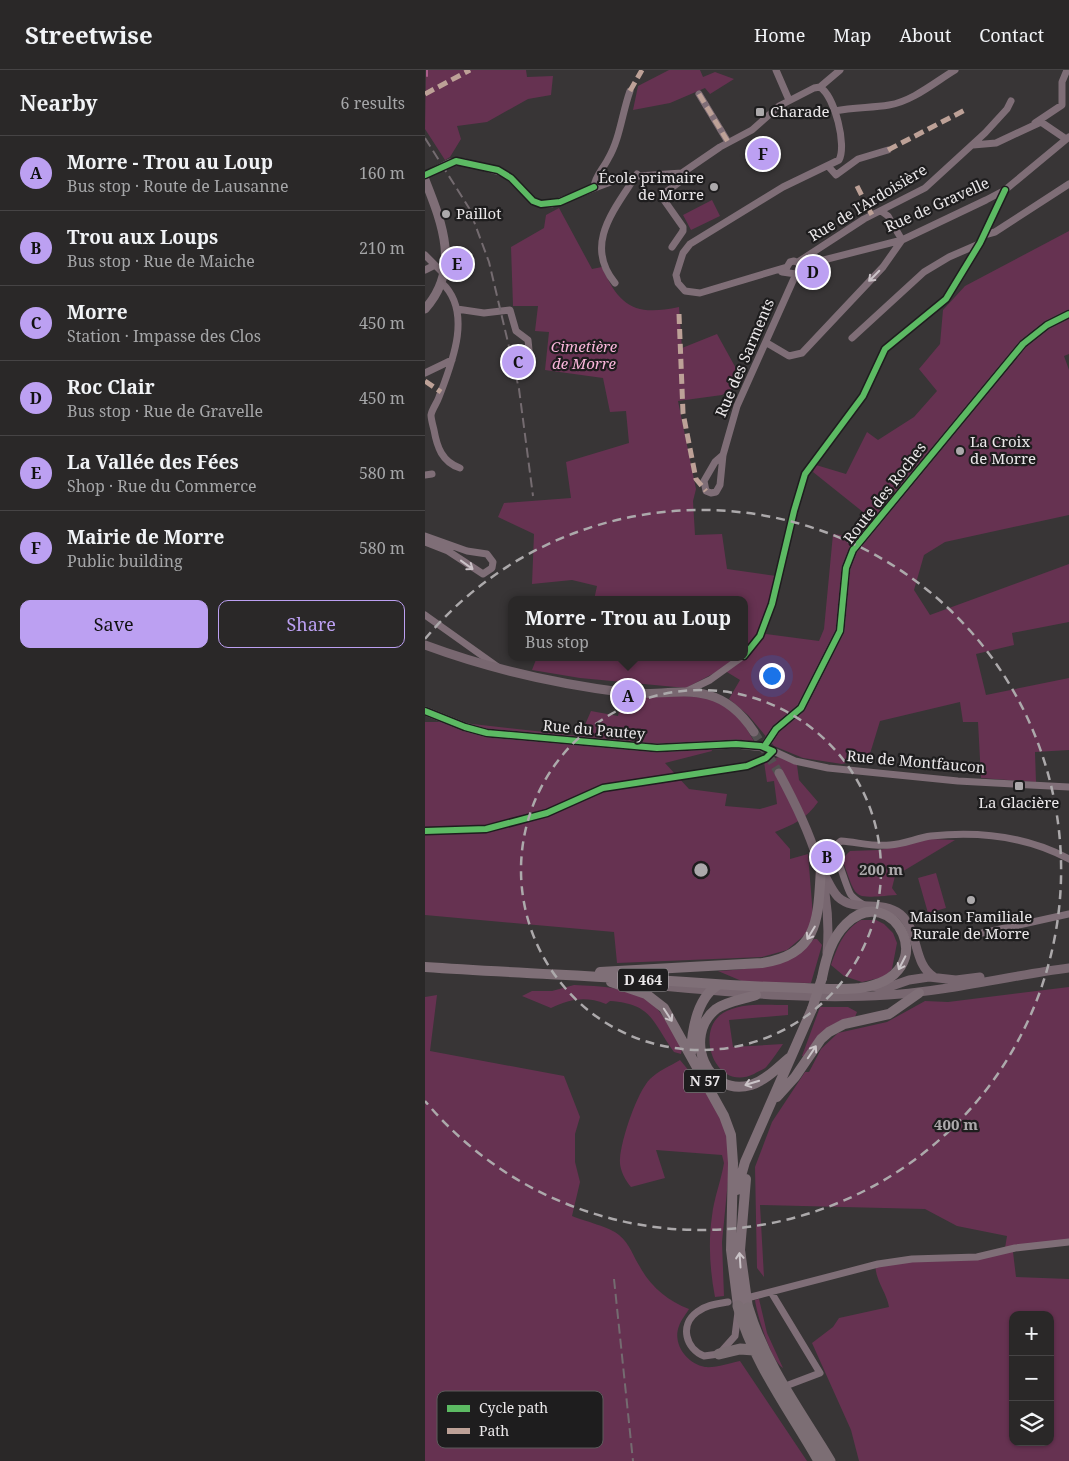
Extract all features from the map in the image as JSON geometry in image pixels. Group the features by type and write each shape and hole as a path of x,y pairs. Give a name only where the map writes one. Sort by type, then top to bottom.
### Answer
{"highway":[{"name":"N 57","path":"742,1303 754,1350 819,1461"},
{"name":"N 57","path":"742,1303 783,1387 830,1461"},
{"path":"719,1354 740,1349 754,1350"}],"main road":[{"path":"425,645 505,672 543,680 629,693 685,692 710,696 732,707 754,732"},
{"path":"779,772 803,820 821,868 838,897 848,903 886,907 904,918 912,932 921,963 934,977"},
{"path":"821,868 827,911 827,953"},
{"path":"567,975 762,963 787,956 805,943 815,926 819,912 821,868"},
{"path":"827,953 842,929 857,916 872,912 893,918 904,933 907,945 906,958 895,974 871,986"},
{"name":"N 57","path":"732,1216 742,1171 812,1009 822,978 827,953"},
{"path":"904,994 911,990 917,979 921,963"},
{"name":"N 57","path":"425,967 613,982 646,994 659,1003 667,1013 691,1055 724,1116 731,1136 733,1163 731,1261 742,1303"},
{"name":"D 464","path":"536,975 567,975 718,985 837,989 871,986 886,988 917,979 934,977 956,980 1069,968"},
{"name":"D 464","path":"613,982 710,992 847,997 919,993 1045,971"},
{"path":"691,1055 695,1025 710,992 718,985"},
{"path":"771,1104 795,1077 821,1039 829,1032 844,1024 889,1014 919,993"},
{"path":"756,994 721,1006 707,1018 700,1034 700,1051 703,1062 717,1079 742,1086 750,1085 766,1078 792,1056"},
{"name":"N 57","path":"742,1303 740,1226 744,1190 754,1144"}],"street":[{"path":"776,70 789,100"},
{"path":"835,111 861,106 890,104 915,94 955,70"},
{"path":"973,145 1006,140 1062,105 1063,82 1067,70"},
{"path":"425,174 456,161 498,170 511,178 533,201 541,204 560,202 594,187 637,174 682,173 728,142 752,130 770,112 789,100 820,87 837,71"},
{"path":"799,264 790,262 790,271 771,272 700,293 685,292 678,283 676,275 683,252 702,236 790,183 839,160 843,144 835,111 827,94 820,87"},
{"path":"594,187 594,179 611,155 630,91"},
{"path":"699,94 728,142"},
{"name":"Rue de l'Ardoisière","path":"799,264 864,219 925,188 973,145 1007,110 1011,101"},
{"path":"1035,123 1047,124 1068,138"},
{"name":"Rue de Gravelle","path":"799,264 902,240 1005,190 1068,138"},
{"path":"828,166 836,175 858,159 888,150"},
{"path":"672,247 683,231 683,227 664,200 663,194 681,181 682,173"},
{"path":"615,283 605,269 601,256 602,243 613,210 637,174"},
{"path":"425,180 444,231 447,262 443,279 425,309"},
{"path":"984,235 995,232 1069,184"},
{"path":"748,651 760,636 772,604 793,511 805,474 863,396 885,349 946,299 984,235 1005,190"},
{"path":"986,200 994,203 996,212"},
{"path":"767,342 789,356 802,353 883,267 902,240 888,216 881,211"},
{"path":"852,338 930,268 979,243"},
{"path":"425,255 443,279 457,309 457,337 452,360 428,418 441,454 446,461 460,468"},
{"name":"Rue des Sarments","path":"723,455 715,462 704,481 706,491 711,493 716,492 720,485 723,455 737,406 767,342 790,271 799,264"},
{"path":"425,270 433,266"},
{"path":"457,309 484,313 510,310 516,331 528,340 531,369"},
{"name":"Route des Roches","path":"768,749 776,729 801,708 841,631 846,568 853,550 1017,351 1047,325 1069,314"},
{"path":"425,372 452,360"},
{"path":"425,536 467,551 487,554 493,562 492,568 483,574 448,551 425,542"},
{"path":"425,615 505,672"},
{"path":"685,692 710,680 737,661"},
{"path":"710,680 707,690 710,696"},
{"name":"Rue du Pautey","path":"425,711 465,727 487,733 657,748 736,744 768,749"},
{"path":"425,831 486,829 547,813 593,791 747,766 766,758 768,749"},
{"name":"Rue de Montfaucon","path":"768,749 795,761 828,768 958,781 1069,787"},
{"path":"864,905 851,896 834,852 835,846 841,841 863,846 890,845 931,836 988,836 1034,843 1069,859"},
{"path":"833,888 846,884"},
{"path":"982,933 1069,914"},
{"path":"742,1303 735,1336 719,1354 705,1356 697,1353 687,1340 687,1326 699,1310 742,1303 771,1292 877,1264 912,1259 977,1257 1015,1248 1069,1242"},
{"path":"771,1292 820,1373 783,1387"}],"green space":[{"path":"426,70 526,70 527,77 553,76 551,95 528,99 487,122 457,126 461,139 450,157 445,160 425,129"},
{"path":"669,70 700,70 703,77 715,72 734,79 710,94 705,88 670,103 633,110 638,86"},
{"path":"712,200 720,216 691,230 683,215"},
{"name":"Cimetière de Morre","path":"559,208 592,269 602,267 616,292 631,306 651,310 679,307 682,348 717,334 743,381 722,395 678,401 696,489 693,501 695,535 722,534 727,569 776,576 766,634 819,641 824,629 833,534 847,536 863,512 813,472 816,465 846,474 867,432 878,440 914,417 937,391 919,369 940,344 943,310 965,286 1069,231 1069,354 1064,356 1069,370 1069,515 945,542 924,555 914,590 930,615 1069,564 1069,622 1012,633 1014,645 976,654 986,695 1069,678 1069,750 1035,752 1036,782 981,778 978,722 963,722 960,702 880,721 869,757 842,764 803,758 774,746 748,715 729,699 740,680 722,669 686,688 580,678 532,670 535,661 748,661 748,596 595,596 597,586 572,580 532,584 534,534 498,517 504,503 571,498 566,462 629,443 626,411 610,412 603,378 545,370 549,332 535,331 538,306 513,306 511,247 544,228 546,215"},
{"path":"688,696 713,700 733,711 742,721 755,743 709,742 712,751 665,763 689,789 727,794 725,806 760,809 777,804 774,781 767,782 764,762 779,757 797,765 799,780 818,802 799,820 775,832 790,849 790,859 808,854 813,916 807,933 787,950 762,957 617,963 614,932 425,915 425,722 455,722 580,736 591,711 618,716 622,698"},
{"path":"930,839 955,840 895,876 892,888 897,895 871,897 858,894 854,890 842,859 850,851 879,850"},
{"path":"936,873 946,908 928,913 918,878"},
{"path":"861,920 876,920 884,924 893,933 897,943 892,969 884,977 862,982 844,976 831,965 845,934"},
{"path":"814,939 817,939 822,945 811,983 744,982 718,971 757,967 781,960 804,948"},
{"path":"574,985 627,991 647,1000 655,1006 666,1021 682,1049 681,1054 674,1052 650,1016 635,1006 610,1001 606,1004 585,999 565,1002 551,1008 522,996 532,991 552,991"},
{"path":"1069,987 1069,1245 1029,1247 1013,1252 1016,1277 1069,1279 1069,1461 859,1461 851,1430 812,1343 833,1327 839,1318 889,1307 876,1274 876,1263 979,1255 1005,1248 1007,1236 957,1226 925,1209 760,1205 764,1277 757,1268 755,1167 772,1122 805,1072 809,1072 821,1049 838,1033 887,1022 925,1001 948,1002"},
{"path":"437,995 430,1051 564,1076 580,1117 575,1134 575,1162 580,1182 572,1216 610,1229 623,1239 649,1281 674,1302 689,1309 677,1333 679,1346 687,1357 692,1362 705,1367 740,1361 807,1461 425,1461 425,997"},
{"path":"788,1005 788,1015 729,1020 733,1047 783,1044 766,1067 754,1074 740,1078 729,1075 719,1068 713,1057 710,1033 714,1022 723,1013 730,1009 746,1006"},
{"path":"820,1007 848,1007 857,1012 855,1017 838,1022 825,1031 804,1057 802,1056"},
{"path":"680,1060 695,1078 698,1076 723,1122 729,1143 730,1160 722,1242 724,1296 715,1297 710,1247 713,1209 724,1163 722,1155 656,1150 665,1178 631,1187 620,1167 623,1140 645,1085 660,1071"},
{"path":"759,1299 767,1333 783,1368 778,1364 765,1337 755,1300"}],"waterway":[{"path":"427,70 427,76"}],"tunnel":[{"path":"754,732 779,773"}],"railway":[{"path":"425,138 469,208 489,262 519,389 533,496"},
{"path":"614,1279 633,1461"}],"marked path":[{"path":"425,94 470,70"},
{"path":"630,91 642,70"},
{"path":"699,94 728,142"},
{"path":"888,150 965,110"},
{"path":"857,186 866,204"},
{"path":"867,206 872,215"},
{"path":"679,314 683,413 696,479 706,491"},
{"path":"425,381 441,392"}],"cycle path":[{"path":"425,175 456,161 498,170 511,178 533,201 541,204 560,202 594,187"},
{"path":"748,651 760,636 772,604 794,511 805,474 863,396 885,349 946,299 980,243 1005,190"},
{"path":"764,747 776,729 801,708 840,631 846,568 853,550 1023,344 1047,325 1069,314"},
{"path":"425,711 465,727 487,733 657,748 736,744 761,746 773,751 766,758 747,766 603,788 547,813 486,829 425,831"}],"place":[{"name":"Charade","path":"760,112"},
{"name":"Mairie de Morre","path":"763,154"},
{"name":"École primaire de Morre","path":"714,187"},
{"name":"Paillot","path":"446,214"},
{"name":"La Vallée des Fées","path":"457,264"},
{"name":"Roc Clair","path":"813,272"},
{"name":"Morre","path":"518,362"},
{"name":"La Croix de Morre","path":"960,451"},
{"name":"Morre - Trou au Loup","path":"628,696"},
{"name":"La Glacière","path":"1019,786"},
{"name":"Trou aux Loups","path":"827,857"},
{"name":"Maison Familiale Rurale de Morre","path":"971,900"}]}
